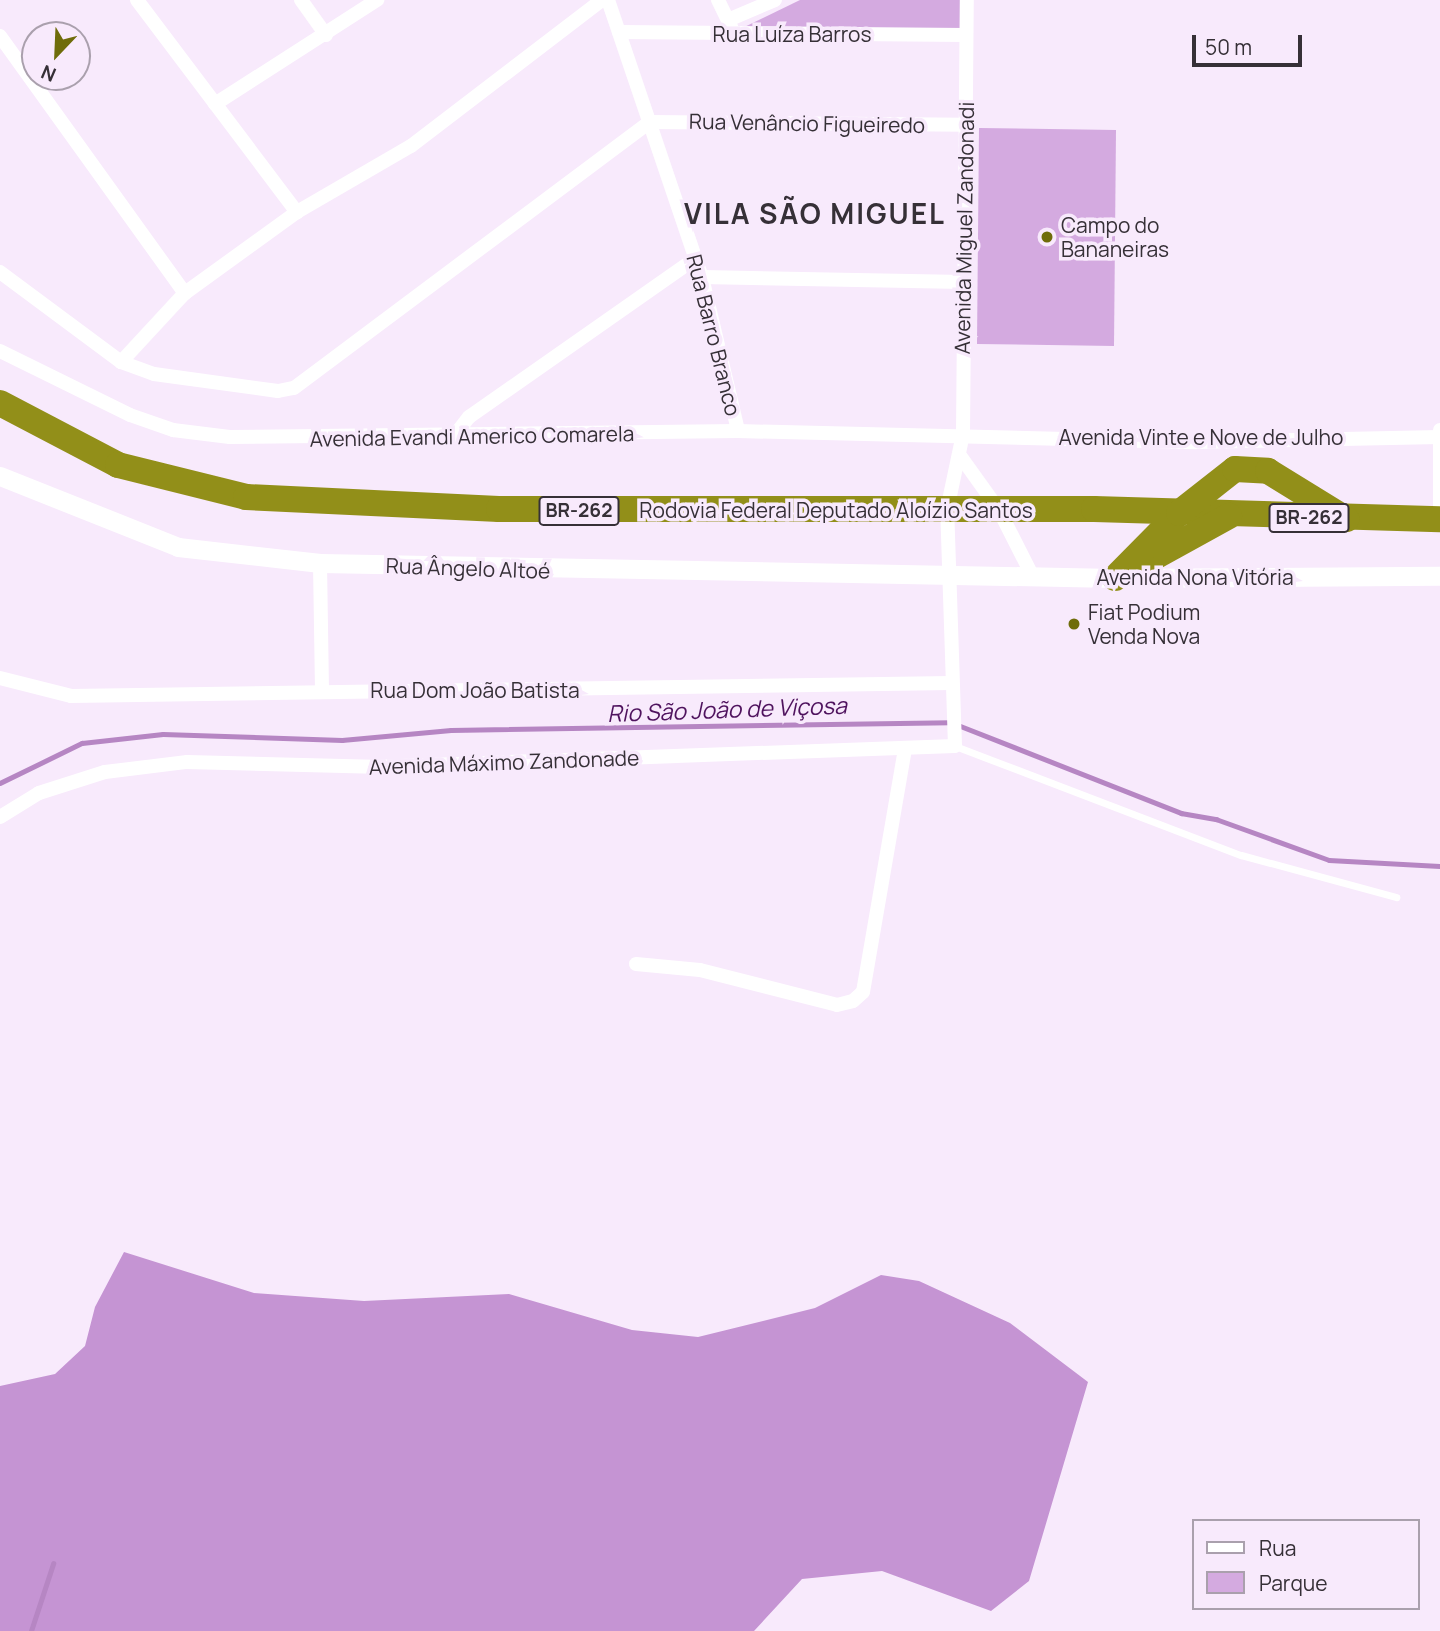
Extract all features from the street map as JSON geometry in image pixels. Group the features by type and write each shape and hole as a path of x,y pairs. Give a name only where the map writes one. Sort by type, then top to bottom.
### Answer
{"highway":[{"name":"Rodovia Federal Deputado Aloízio Santos","path":"0,403 118,465 246,497 512,510 999,510 1440,519"},
{"path":"1115,578 1179,513 1224,476 1249,467 1268,471 1346,519"},
{"path":"1115,578 1229,516"}],"street":[{"path":"137,0 296,212"},
{"path":"301,0 326,35"},
{"path":"215,104 377,0"},
{"path":"121,362 131,344 185,293 296,212 403,151 602,0"},
{"name":"Rua Barro Branco","path":"608,0 702,277 738,431"},
{"path":"718,0 734,34"},
{"path":"727,20 775,0"},
{"name":"Avenida Miguel Zandonadi","path":"953,689 947,510 961,457 962,434 967,0"},
{"name":"Rua Luíza Barros","path":"619,32 966,35"},
{"path":"0,36 185,293"},
{"path":"0,272 121,362 154,374 278,391 294,388 649,122"},
{"name":"Rua Venâncio Figueiredo","path":"649,122 965,125"},
{"path":"451,440 468,417 696,258"},
{"path":"702,277 964,282"},
{"name":"Avenida Evandi Americo Comarela","path":"0,351 89,398 173,430 230,438 451,440 738,431 962,434"},
{"name":"Avenida Vinte e Nove de Julho","path":"962,434 1196,442 1439,434"},
{"path":"1439,434 1440,519"},
{"path":"961,457 999,510 1032,575"},
{"name":"Rua Ângelo Altoé","path":"0,475 120,529 178,547 320,563 950,573"},
{"path":"320,563 322,691"},
{"name":"Avenida Nona Vitória","path":"950,573 1115,578 1440,576"},
{"name":"Rua Dom João Batista","path":"0,678 71,696 322,691 953,689"},
{"path":"953,689 955,743"},
{"name":"Avenida Máximo Zandonade","path":"0,817 39,793 105,772 187,762 373,767 905,750 955,743"},
{"path":"636,964 700,970 837,1005 853,1001 863,992 867,973 905,750"}],"lane":[{"path":"955,743 1241,855 1396,897"}],"green space":[{"path":"800,0 966,0 965,33 734,32"},
{"name":"Campo do Bananeiras","path":"979,128 1116,130 1114,346 977,344"}],"shaded area":[{"path":"124,1252 254,1293 364,1301 509,1294 632,1330 698,1337 815,1308 881,1275 919,1281 1010,1323 1088,1382 1029,1581 991,1611 882,1571 802,1579 754,1631 0,1631 0,1386 55,1374 85,1346 95,1307"}],"waterway":[{"name":"Rio São João de Viçosa","path":"0,783 82,743 163,734 342,740 451,730 950,722"},
{"name":"Rio São João de Viçosa","path":"958,725 1181,813 1216,819 1329,860 1440,866"},
{"path":"31,1631 53,1564"}],"place":[{"name":"Campo do Bananeiras","path":"1047,237"},
{"name":"Fiat Podium Venda Nova","path":"1074,624"}],"district":[{"name":"VILA SÃO MIGUEL","path":"815,213"}]}
